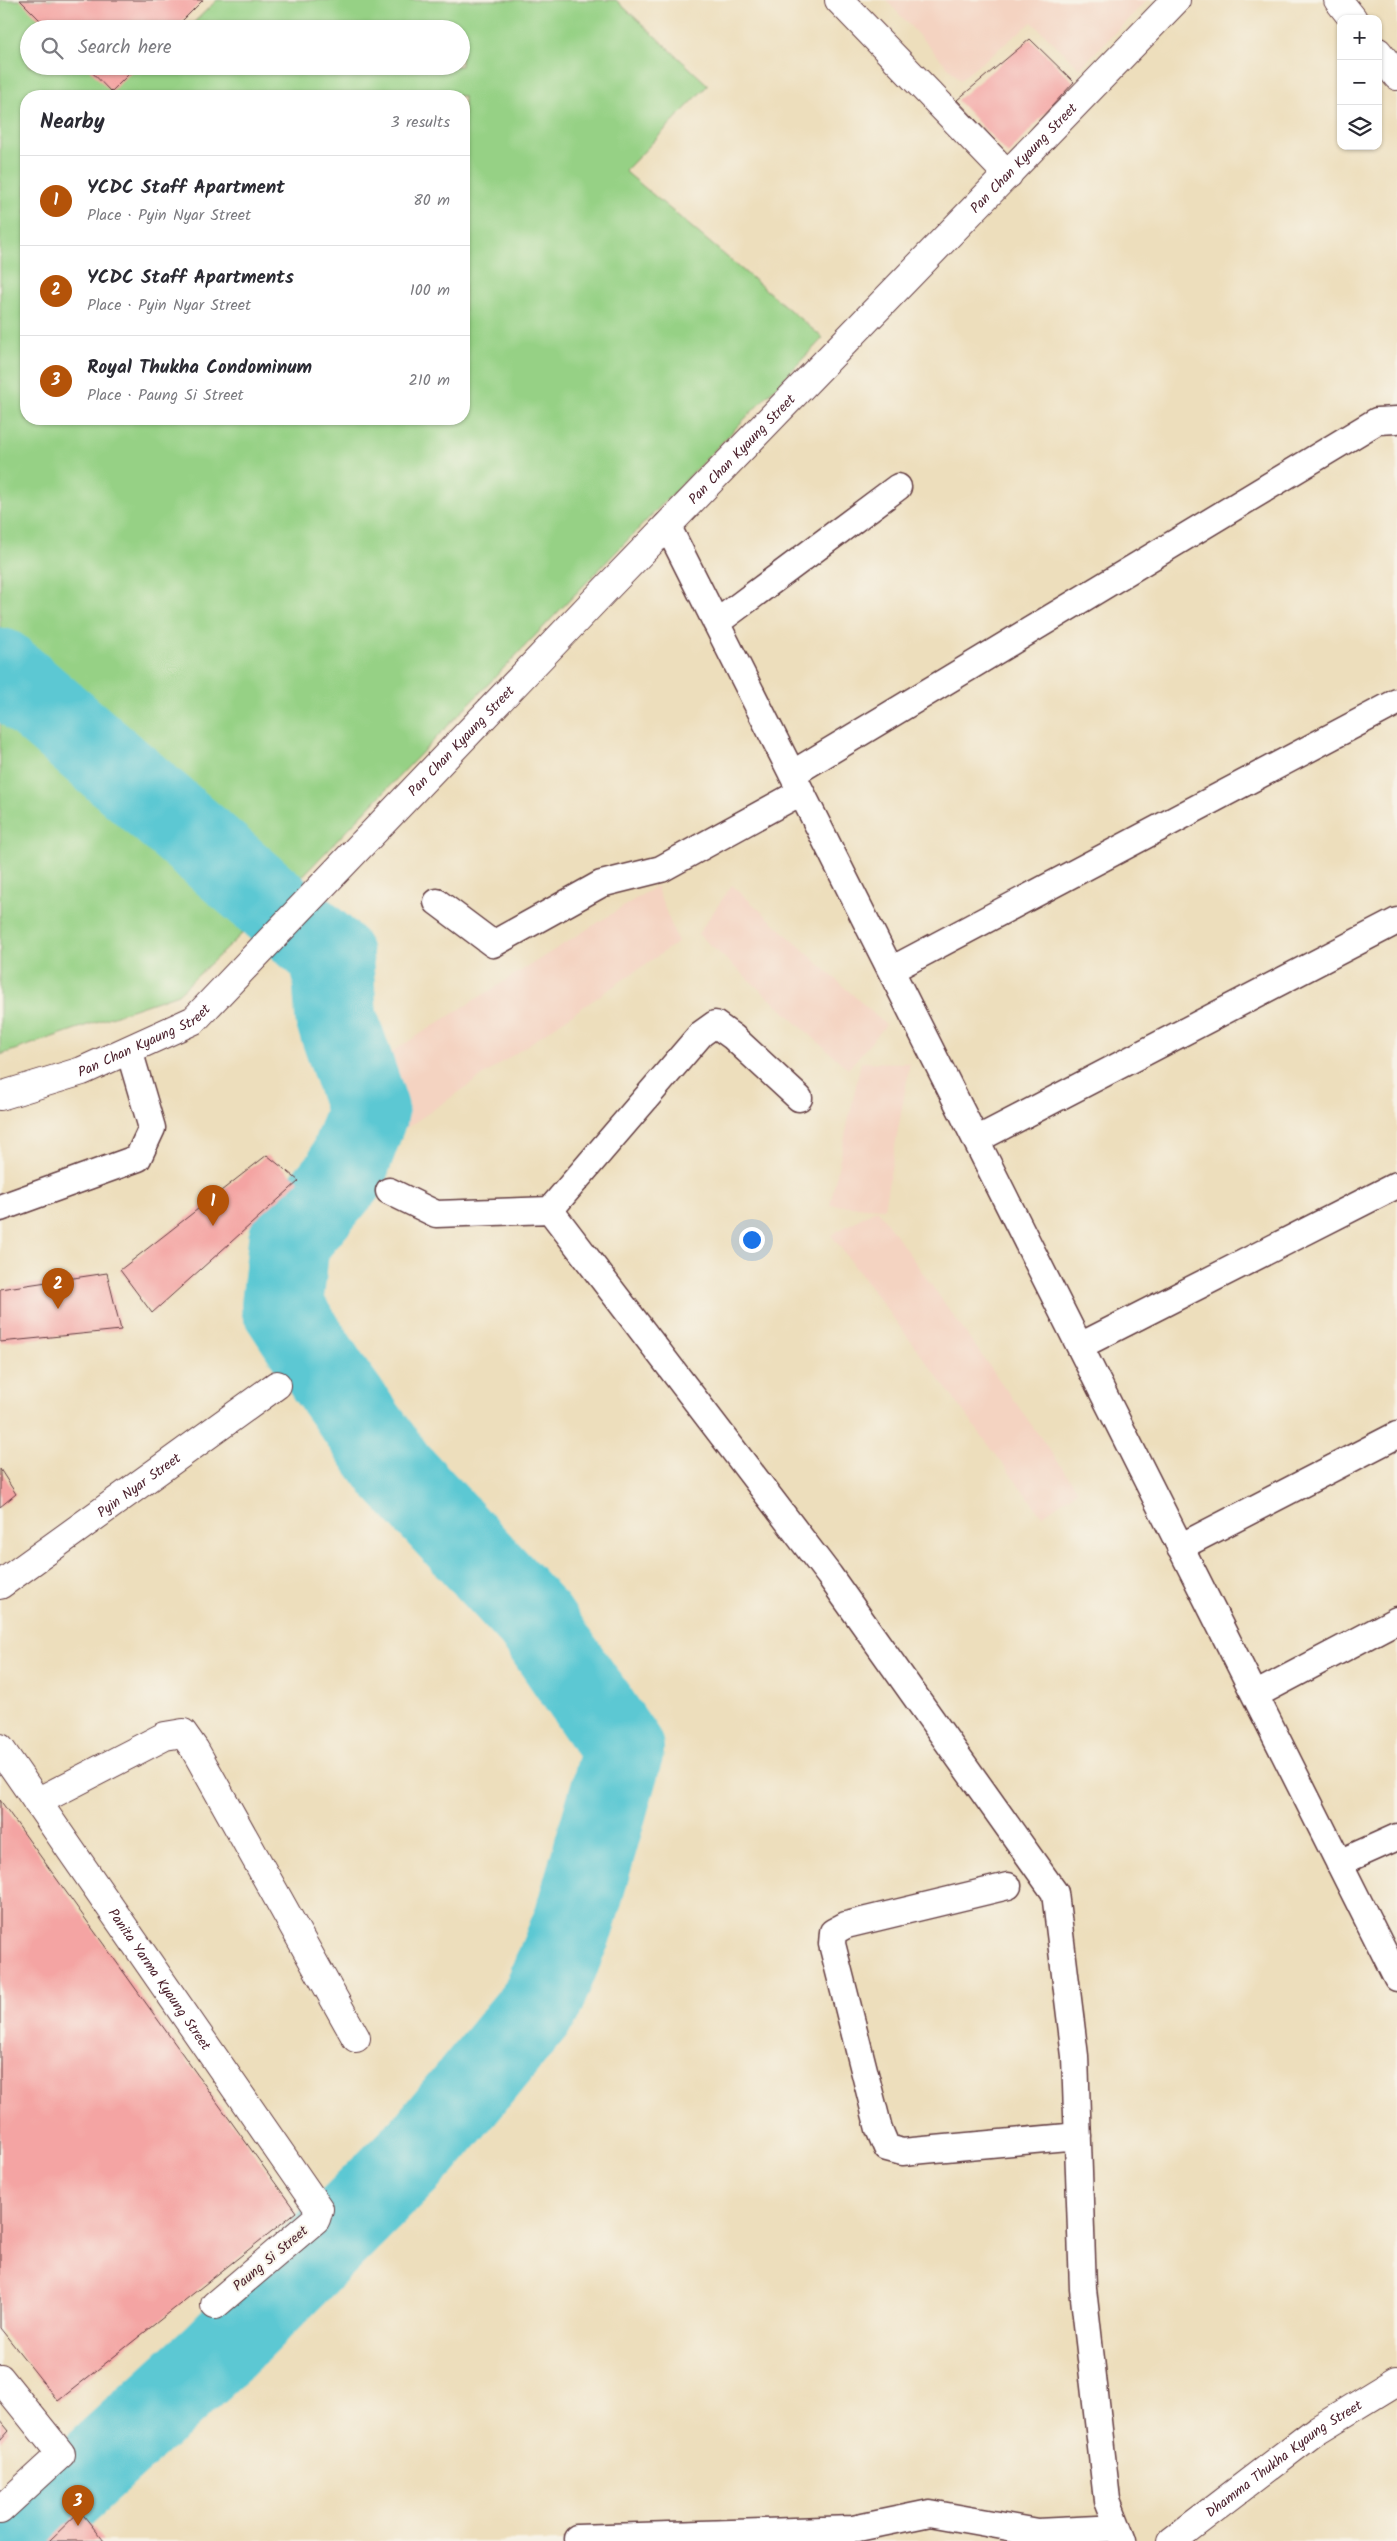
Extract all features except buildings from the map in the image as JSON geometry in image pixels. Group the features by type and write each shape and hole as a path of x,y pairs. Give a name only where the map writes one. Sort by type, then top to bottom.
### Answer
{"street":[{"path":"839,0 1008,176"},
{"path":"1338,0 1350,15"},
{"name":"Pan Chan Kyaung Street","path":"0,1096 82,1071 194,1020 266,947 667,525 1008,176 1167,3"},
{"path":"1382,57 1397,76"},
{"name":"Pyin Nyar Street","path":"0,1585 277,1385"},
{"path":"38,1802 165,1736 183,1733 195,1750 356,2038"},
{"name":"Panita Yarma Kyaung Street","path":"0,1748 320,2209"},
{"name":"Paung Si Street","path":"215,2304 316,2219 320,2209"},
{"path":"0,2378 61,2454 0,2510"},
{"name":"Dhamma Thukha Kyaung Street","path":"1172,2541 1317,2430 1397,2381"}],"lane":[{"path":"437,902 493,944 601,884 661,869 1377,421 1397,420"},
{"path":"716,623 898,488"},
{"path":"667,525 1397,1978"},
{"path":"891,970 1397,702"},
{"path":"976,1140 1397,921"},
{"path":"389,1192 436,1214 550,1210 701,1034 715,1024 733,1037 799,1098"},
{"path":"0,1208 138,1158 152,1128 129,1050"},
{"path":"1080,1346 1397,1185"},
{"path":"550,1210 829,1575 1055,1893 1075,2056 1083,2289 1107,2500 1120,2535 1037,2532 930,2513 853,2529 577,2538"},
{"path":"1180,1547 1397,1435"},
{"path":"1255,1695 1397,1620"},
{"path":"1339,1863 1397,1837"},
{"path":"1008,1886 846,1925 833,1932 832,1944 879,2129 887,2148 902,2152 1078,2136"}],"shaded area":[{"path":"886,0 1147,0 1080,68 1032,22 960,80"},
{"path":"732,885 886,1025 848,1069 698,934"},
{"path":"656,886 678,942 402,1131 379,1060"},
{"path":"861,1062 910,1063 884,1208 830,1205"},
{"path":"877,1209 1078,1490 1042,1516 831,1235"}],"green space":[{"path":"0,0 56,0 82,20 20,20 20,75 470,75 470,20 196,20 217,0 616,0 708,85 625,171 823,338 292,887 178,994 0,1055"}],"waterway":[{"path":"0,669 332,956 336,1017 368,1110 345,1174 289,1241 282,1306 328,1377 395,1470 534,1620 623,1750 574,1922 541,2003 424,2145 215,2355 12,2541"}],"place":[{"name":"YCDC Staff Apartment","path":"213,1226"},
{"name":"YCDC Staff Apartments","path":"58,1309"},
{"name":"Royal Thukha Condominum","path":"78,2526"}]}
